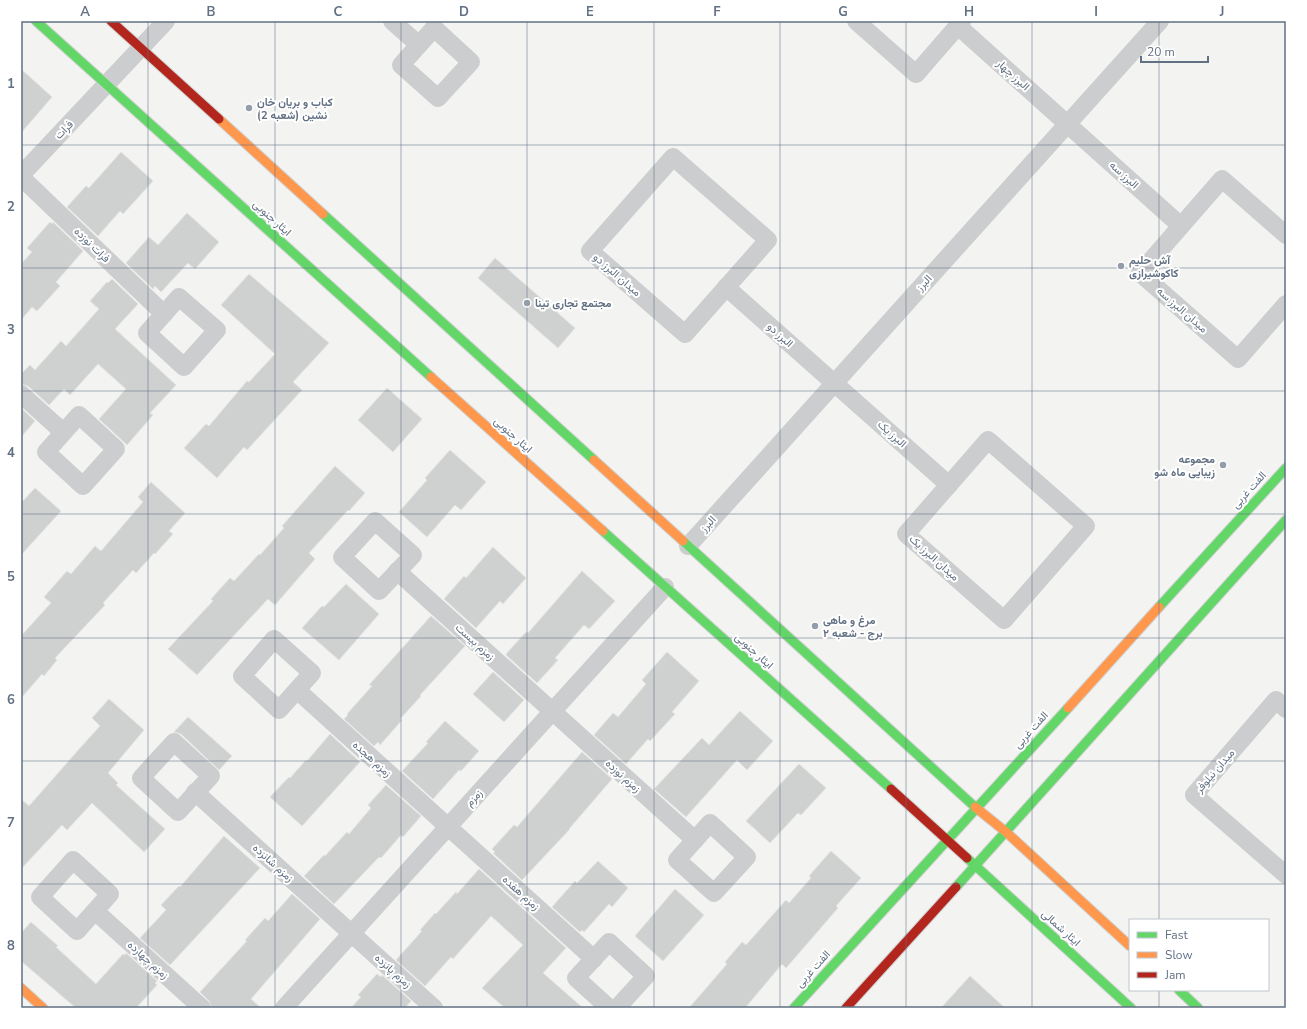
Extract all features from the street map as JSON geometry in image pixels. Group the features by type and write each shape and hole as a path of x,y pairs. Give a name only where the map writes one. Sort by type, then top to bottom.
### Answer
{"main road":[{"name":"ایثار جنوبی","path":"36,21 106,86 948,840 975,866"},
{"path":"111,21 976,808 1006,832 1129,945"},
{"name":"الفت غربی","path":"794,1008 1286,468"},
{"path":"846,1008 1286,520"},
{"name":"ایثار شمالی","path":"975,866 1131,1008"},
{"path":"21,988 43,1008"},
{"path":"1180,991 1198,1008"}],"street":[{"name":"فرات","path":"21,176 166,21"},
{"path":"392,21 419,45"},
{"path":"856,21 916,74 960,23"},
{"name":"البرز","path":"688,546 1160,21"},
{"name":"البرز چهار","path":"960,23 1068,124"},
{"name":"البرز سه","path":"1068,124 1181,226"},
{"name":"میدان البرز دو","path":"673,157 768,240 726,287 685,334 590,251 673,157"},
{"name":"فرات نوزده","path":"21,176 164,314"},
{"name":"میدان البرز سه","path":"1286,235 1222,179 1140,273 1238,359 1286,304"},
{"name":"البرز دو","path":"726,287 834,383"},
{"name":"البرز یک","path":"834,383 949,485"},
{"path":"21,394 63,432"},
{"name":"میدان البرز یک","path":"988,440 1086,526 1004,620 906,534 949,485 988,440"},
{"name":"زمزم بیست","path":"397,572 552,712"},
{"name":"زمزم","path":"284,1008 665,587"},
{"name":"زمزم هجده","path":"296,690 448,827"},
{"name":"میدان نیلوفر","path":"1286,709 1276,700 1194,795 1286,875"},
{"name":"زمزم نوزده","path":"552,712 694,840"},
{"name":"زمزم شانزده","path":"196,792 351,933"},
{"name":"زمزم هفده","path":"448,827 594,959"},
{"name":"زمزم چهارده","path":"95,911 202,1008"},
{"name":"زمزم پانزده","path":"351,933 434,1008"},
{"path":"609,1008 576,978 609,942 646,976 617,1008"}],"building":[{"path":"21,69 52,97 21,133"},
{"path":"121,152 153,181 123,214 120,211 98,236 67,207 86,186 89,188"},
{"path":"187,213 219,242 195,269 188,263 161,292 155,286 153,289 126,263 149,237 158,245"},
{"path":"50,222 52,224 53,222 83,251 56,282 60,286 37,311 32,307 21,320 21,264 32,252 27,248"},
{"name":"مجتمع تجاری تینا","path":"495,258 575,328 558,348 478,278"},
{"path":"249,274 329,343 293,382 302,390 247,450 244,447 217,478 184,448 206,424 209,426 247,381 249,382 275,354 221,305"},
{"path":"112,279 138,304 115,329 176,385 150,413 153,415 127,445 99,419 126,389 98,364 70,395 64,389 49,405 28,386 21,384 21,374 30,365 35,370 61,341 66,346 99,309 90,301 107,282 108,283"},
{"path":"387,388 422,419 393,452 358,420"},
{"path":"21,408 35,421 21,437"},
{"path":"450,450 486,482 461,510 455,505 427,537 399,512 427,480 425,478"},
{"path":"335,466 365,493 309,553 315,559 275,605 268,599 197,675 168,649 213,601 211,599 230,578 234,581 259,554 260,555 284,528 282,526"},
{"path":"151,482 185,513 169,531 173,534 136,573 133,570 103,603 105,605 55,658 57,660 44,676 42,674 21,698 21,636 51,603 44,597 67,571 71,574 95,546 101,551 143,502 138,497"},
{"path":"35,488 61,511 21,555 21,503"},
{"path":"493,547 526,578 503,604 500,601 476,628 444,599 464,576 466,578"},
{"path":"582,571 615,601 589,629 584,625 555,658 558,660 537,683 506,654 526,632 528,633"},
{"path":"346,584 379,614 339,660 302,628 322,606 324,607"},
{"path":"431,616 465,646 420,695 421,696 400,719 402,720 380,745 378,742 374,746 344,719 372,686 369,685"},
{"path":"667,652 699,681 672,712 675,714 650,741 648,739 626,764 594,735 613,713 618,717 646,684 642,680"},
{"path":"493,672 524,700 504,722 473,694"},
{"path":"109,699 144,730 108,773 118,783 116,785 165,829 144,852 92,803 67,830 62,825 21,869 21,799 29,806 100,726 92,718"},
{"path":"740,711 773,741 747,770 737,760 686,817 654,789 702,738 709,745"},
{"path":"188,717 232,756 219,770 181,734 174,732"},
{"path":"445,721 479,751 461,771 459,770 433,799 402,771 428,743 426,742"},
{"path":"330,734 360,762 302,826 270,797 306,760 307,761"},
{"path":"582,752 612,779 570,829 522,880 493,853 495,852 492,849 514,825 517,827"},
{"path":"799,764 826,788 801,815 798,813 770,843 746,821"},
{"path":"386,785 421,816 403,837 401,835 381,858 379,857 334,904 304,876 347,832 349,834 371,808 368,805"},
{"path":"224,836 260,868 170,965 140,938 166,910 161,905 179,886 180,887"},
{"path":"831,851 861,878 836,906 838,908 786,968 782,964 745,1008 689,1008 727,964 725,962 742,942 746,945 786,900 789,903 811,878 809,876"},
{"path":"598,861 628,888 612,907 609,904 584,932 582,930 580,932 552,907 575,881 577,883"},
{"path":"479,869 566,948 543,973 583,1008 505,1008 482,988 523,945 491,916 453,959 451,957 425,986 396,960 422,931 420,930 435,913 436,914 456,892 457,894"},
{"path":"675,889 704,915 663,961 635,936"},
{"path":"292,894 320,919 251,999 261,1008 212,1008 209,1001 200,992 247,941 245,940 265,918 268,921"},
{"path":"31,922 58,946 56,947 96,984 123,954 125,955 126,953 157,981 155,983 157,985 136,1008 76,1008 21,961 21,933"},
{"path":"377,974 381,977 382,975 411,1001 405,1008 351,1008 361,997 358,995"},
{"path":"970,976 1005,1008 941,1008"}],"traffic: fast":[{"path":"36,21 431,377"},
{"path":"323,214 594,460"},
{"path":"1159,607 1286,468"},
{"path":"956,887 1286,520"},
{"path":"603,531 891,789"},
{"path":"683,541 975,807"},
{"path":"794,1008 1068,708"},
{"path":"967,858 1131,1008"},
{"path":"1180,991 1198,1008"}],"traffic: slow":[{"path":"219,119 323,214"},
{"path":"431,377 603,531"},
{"path":"594,460 683,541"},
{"path":"1068,708 1159,607"},
{"path":"975,807 1006,832 1129,945"},
{"path":"21,988 43,1008"}],"traffic: jam":[{"path":"111,21 219,119"},
{"path":"891,789 967,858"},
{"path":"846,1008 956,887"}],"place":[{"name":"کباب و بریان خان نشین (شعبه 2)","path":"249,108"},
{"name":"آش حلیم کاکوشیرازی","path":"1121,266"},
{"name":"مجتمع تجاری تینا","path":"527,303"},
{"name":"مجموعه زیبایی ماه شو","path":"1223,465"},
{"name":"مرغ و ماهی برج - شعبه ۲","path":"815,626"}]}
